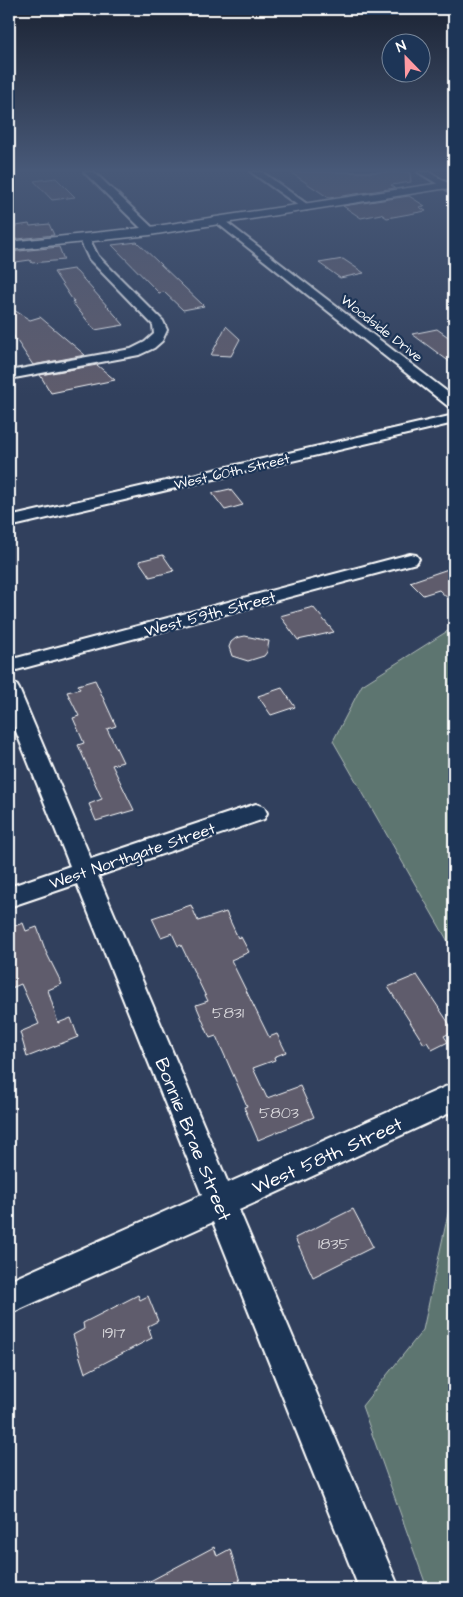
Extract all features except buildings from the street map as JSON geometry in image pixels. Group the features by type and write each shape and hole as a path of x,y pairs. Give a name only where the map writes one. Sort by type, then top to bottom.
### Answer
{"street":[{"path":"9,375 134,352 156,341 161,332 159,324 93,257 88,247"},
{"name":"Woodside Drive","path":"254,247 454,404"},
{"name":"West 60th Street","path":"9,522 454,419"},
{"name":"West 59th Street","path":"9,666 410,559"},
{"name":"Bonnie Brae Street","path":"9,689 379,1588"},
{"name":"West Northgate Street","path":"9,896 256,812"},
{"name":"West 58th Street","path":"9,1298 454,1097"}],"green space":[{"path":"454,627 454,952 333,741 362,685"},
{"path":"454,1186 454,1588 427,1588 362,1406 423,1330"}]}
